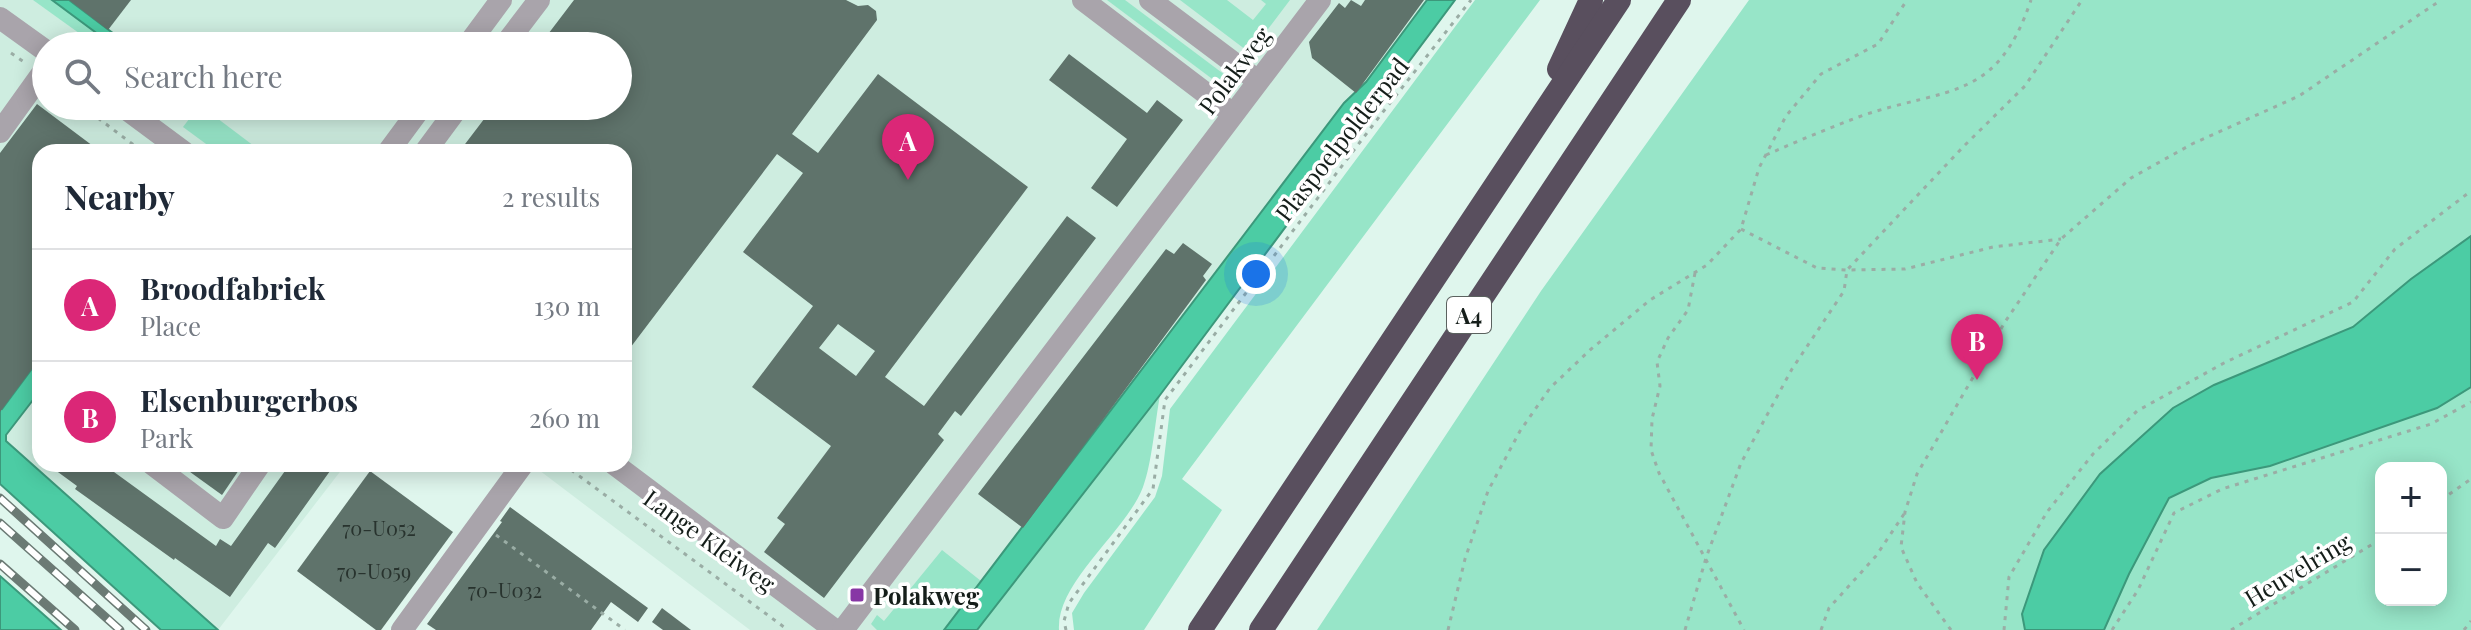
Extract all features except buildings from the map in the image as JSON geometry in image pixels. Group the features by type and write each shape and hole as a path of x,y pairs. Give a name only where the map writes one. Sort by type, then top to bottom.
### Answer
{"highway":[{"name":"A4","path":"1525,140 1591,0"},
{"name":"A4","path":"1200,630 1619,0"},
{"name":"A4","path":"1261,630 1679,0"}],"street":[{"path":"477,32 501,0"},
{"path":"515,32 539,0"},
{"path":"1083,0 1233,114"},
{"path":"1150,0 1258,81"},
{"name":"Polakweg","path":"843,630 1320,0"},
{"path":"0,18 32,41"},
{"path":"0,132 32,88"},
{"path":"141,120 173,144"},
{"path":"394,144 412,120"},
{"path":"431,144 449,120"},
{"path":"163,472 223,518 255,472"},
{"path":"402,630 517,472"},
{"name":"Lange Kleiweg","path":"625,472 835,630"}],"path":[{"name":"Plaspoelpolderpad","path":"1066,630 1064,621 1069,603 1153,489 1165,400 1471,0"},
{"path":"1448,630 1465,559 1488,491 1520,431 1550,388 1650,300 1707,265 1741,229 1759,168 1786,116 1821,74 1878,44 1907,0"},
{"path":"1766,155 1865,115 1949,94 1985,76 2010,45 2031,0"},
{"path":"1685,630 1706,558 1741,463 1792,369 1844,291 1847,270 2025,86 2082,0"},
{"path":"1951,630 1917,583 1901,547 1905,512 1917,474 2005,322 2061,239 2131,178 2192,144 2299,96 2441,0"},
{"path":"11,53 32,65"},
{"path":"101,120 132,144"},
{"path":"2004,630 2009,577 2047,512 2093,454 2137,411 2224,363 2353,302 2395,249 2471,191"},
{"path":"1741,229 1817,268 1847,270 1905,269 1993,247 2061,239"},
{"path":"1695,273 1688,310 1668,338 1657,362 1660,386 1652,419 1651,450 1665,485 1744,630"},
{"path":"2112,630 2138,590 2174,513 2222,489 2431,424 2471,402"},
{"name":"Lange Kleiweg","path":"574,472 788,630"},
{"path":"2447,496 2471,479"},
{"path":"1821,630 1829,608 1876,556 1905,512"},
{"path":"480,523 625,630"},
{"name":"Heuvelring","path":"2231,630 2375,543"},
{"path":"2464,630 2471,621"}],"shaded area":[{"path":"0,0 1429,0 959,630 750,630 542,472 632,472 632,144 32,144 32,472 340,472 218,630 0,447"},
{"path":"33,0 52,0 95,32 78,32"},
{"path":"52,0 69,0 111,32 95,32"},
{"path":"1107,0 1125,0 1225,75 1219,84"},
{"path":"1180,0 1227,0 1253,20 1266,4 1261,0 1290,0 1250,53"},
{"path":"1427,0 1455,0 1160,395 977,630 944,630 1344,103 1366,82"},
{"path":"1475,0 1540,0 1182,479 1222,510 1144,630 1074,630 1072,613 1084,593 1155,497 1162,476 1170,409"},
{"path":"1749,0 2471,0 2471,630 1317,630 1541,291"},
{"path":"188,120 220,120 251,144 206,144 183,127"},
{"path":"2471,236 2471,387 2437,408 2270,466 2211,478 2169,498 2104,630 2025,630 2022,614 2044,550 2100,474 2173,408 2214,385 2353,327 2411,279"},
{"path":"32,369 32,401 6,435 6,441 32,464 32,472 41,472 218,630 161,630 0,484 2,409"},
{"path":"1160,395 1143,487 1122,522 1068,594 1061,612 1059,630 977,630"},
{"path":"942,550 981,581 944,630 877,630 871,624 877,615 884,621"},
{"path":"0,576 61,630 0,630"}],"railway":[{"path":"0,498 146,630"},
{"path":"0,523 120,630"},
{"path":"0,564 75,630"}],"place":[{"name":"Broodfabriek","path":"908,180"},
{"name":"Elsenburgerbos","path":"1977,380"},
{"name":"Polakweg","path":"857,595"}]}
